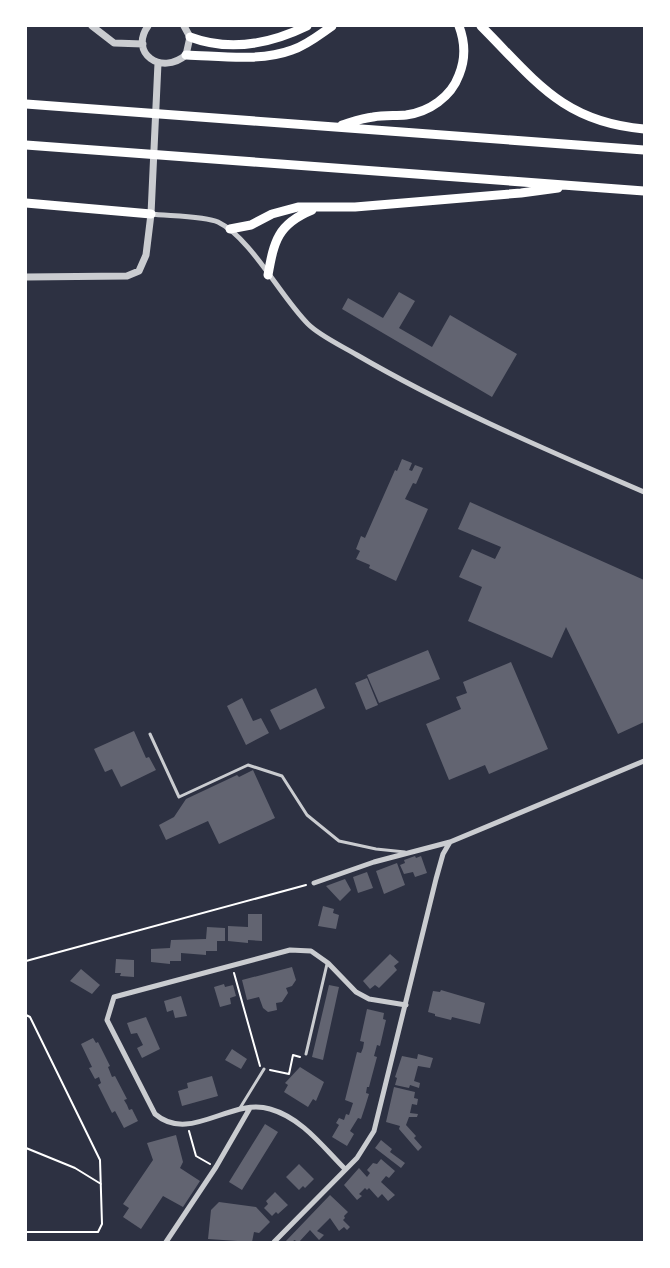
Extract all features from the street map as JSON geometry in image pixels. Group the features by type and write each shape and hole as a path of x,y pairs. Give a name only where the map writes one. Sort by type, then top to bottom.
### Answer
{"highway":[{"path":"190,38 203,42 246,45 266,42 307,26"},
{"path":"186,55 273,56 302,46 332,26"},
{"path":"332,127 373,117 407,115 425,110 446,97 456,83 463,65 463,36 459,26"},
{"path":"481,26 546,92 567,107 590,118 645,129"},
{"path":"26,104 645,150"},
{"path":"26,145 645,191"},
{"path":"230,229 251,225 272,214 298,207 374,206 521,194 575,186"},
{"path":"26,203 151,214"},
{"path":"268,275 273,248 284,226 296,216 318,208"}],"street":[{"path":"92,26 114,44 143,44"},
{"path":"148,26 142,38 143,44 151,58 158,63 166,64 174,63 186,55 190,38 184,26"},
{"path":"26,277 127,276 139,271 146,255 151,214 158,63"},
{"path":"151,214 215,220 230,229 248,247 309,326 357,355 489,425 645,492"},
{"path":"314,883 407,852 450,842 645,761"},
{"path":"274,1242 357,1158 374,1131 443,854 450,842"},
{"path":"345,1169 295,1119 268,1108 250,1108 188,1125 164,1122 155,1114 107,1020 114,998 290,950 311,951 328,963 356,992 369,999 406,1005"},
{"path":"166,1242 216,1167 250,1108"}],"lane":[{"path":"150,735 179,797 248,765 282,776 307,815 339,841 376,849 407,852"},
{"path":"306,1054 328,963"},
{"path":"239,1111 264,1069"}],"path":[{"path":"26,961 314,883"},
{"path":"232,965 260,1066 264,1069 289,1074 292,1055 304,1058 306,1054"},
{"path":"26,1015 30,1017 100,1160 102,1185 102,1224 98,1232 26,1232"},
{"path":"188,1125 196,1156 216,1167"},
{"path":"26,1148 75,1168 102,1185"}],"building":[{"path":"399,292 415,301 399,328 432,347 450,315 517,354 492,397 342,309 348,298 383,318"},
{"path":"402,459 412,463 409,470 412,471 415,465 423,468 416,484 413,483 405,499 428,509 396,581 356,559 360,551 356,549 361,536 365,538"},
{"path":"470,502 644,580 644,722 618,734 566,627 552,658 468,621 482,587 459,577 472,549 495,559 501,547 458,529"},
{"path":"428,650 440,679 379,703 367,675"},
{"path":"511,662 548,749 489,774 485,765 449,780 426,724 461,709 456,697 467,693 463,682"},
{"path":"367,678 378,705 366,710 355,683"},
{"path":"316,688 325,708 280,730 270,710"},
{"path":"242,698 253,721 261,718 269,733 246,745 227,706"},
{"path":"134,731 146,758 149,757 156,770 121,787 112,769 105,772 94,749"},
{"path":"253,770 275,818 219,844 208,821 166,840 159,825 174,817 186,799"},
{"path":"415,856 416,858 421,856 427,873 415,877 413,872 404,874 400,865 405,863 404,860"},
{"path":"397,863 405,885 384,894 376,871"},
{"path":"367,872 373,888 358,893 353,877"},
{"path":"345,879 351,890 340,901 326,886"},
{"path":"323,906 334,909 333,913 339,915 336,929 318,926"},
{"path":"248,914 262,914 262,941 248,940 248,943 228,941 228,926 248,927"},
{"path":"207,927 225,928 225,941 217,941 217,951 206,951 206,955 181,953 181,961 170,961 170,964 151,962 151,949 170,948 171,940 206,939"},
{"path":"390,954 399,962 394,966 397,970 379,988 375,985 370,989 363,981"},
{"path":"116,959 134,960 134,977 120,976 121,973 115,973"},
{"path":"292,967 296,980 292,986 286,988 288,993 282,1002 276,1003 277,1010 268,1012 263,1008 259,997 247,1000 242,980"},
{"path":"81,969 100,985 92,994 70,981"},
{"path":"224,984 225,987 233,985 236,996 230,998 231,1004 220,1007 214,987"},
{"path":"329,985 339,987 323,1060 312,1057"},
{"path":"441,990 485,1003 480,1024 452,1017 451,1020 428,1012 433,991 440,992"},
{"path":"181,996 187,1016 175,1018 173,1010 167,1012 164,1001"},
{"path":"367,1009 384,1013 383,1019 386,1020 380,1046 377,1045 374,1056 377,1057 369,1087 367,1087 366,1093 369,1094 365,1107 361,1119 358,1118 350,1131 354,1134 347,1146 332,1137 339,1125 336,1123 339,1118 344,1120 346,1114 349,1115 353,1103 345,1100 357,1052 361,1053 363,1048 364,1042 360,1041"},
{"path":"146,1017 160,1049 142,1058 137,1048 143,1045 137,1033 131,1034 127,1023"},
{"path":"93,1038 96,1043 98,1042 110,1066 108,1067 112,1077 115,1076 127,1099 124,1100 129,1110 132,1109 138,1121 124,1128 115,1111 112,1113 98,1085 101,1083 99,1077 95,1079 89,1068 92,1067 81,1044"},
{"path":"232,1049 247,1059 241,1069 225,1060"},
{"path":"418,1054 433,1058 430,1068 418,1066 414,1081 420,1083 419,1088 410,1085 409,1088 395,1085 397,1078 395,1077 402,1056 417,1059"},
{"path":"300,1067 324,1082 316,1101 313,1099 308,1107 284,1092 288,1085 285,1083"},
{"path":"212,1076 218,1096 182,1106 178,1091 188,1088 187,1083"},
{"path":"394,1087 415,1092 414,1098 418,1099 417,1105 412,1104 410,1113 418,1114 417,1117 409,1117 406,1125 422,1147 418,1151 399,1129 400,1126 386,1122"},
{"path":"265,1124 278,1132 242,1190 229,1182"},
{"path":"176,1135 183,1162 180,1168 200,1181 183,1207 163,1196 141,1229 123,1217 129,1208 123,1204 153,1160 147,1143"},
{"path":"381,1140 392,1149 390,1152 405,1163 401,1168 375,1148"},
{"path":"381,1159 395,1171 381,1182 395,1195 388,1201 382,1194 378,1198 369,1188 367,1190 365,1188 359,1194 362,1196 357,1200 344,1185 359,1168 367,1177 370,1173 367,1170"},
{"path":"299,1164 314,1179 305,1188 303,1186 299,1190 286,1177"},
{"path":"275,1192 288,1205 272,1216 264,1208 268,1204 266,1201"},
{"path":"330,1195 348,1212 343,1220 350,1227 347,1230 344,1227 339,1231 330,1218 317,1231 324,1235 319,1240 310,1230 299,1242 294,1240 285,1242"},
{"path":"219,1202 256,1207 270,1222 259,1233 254,1232 252,1242 208,1239 211,1210"}]}
